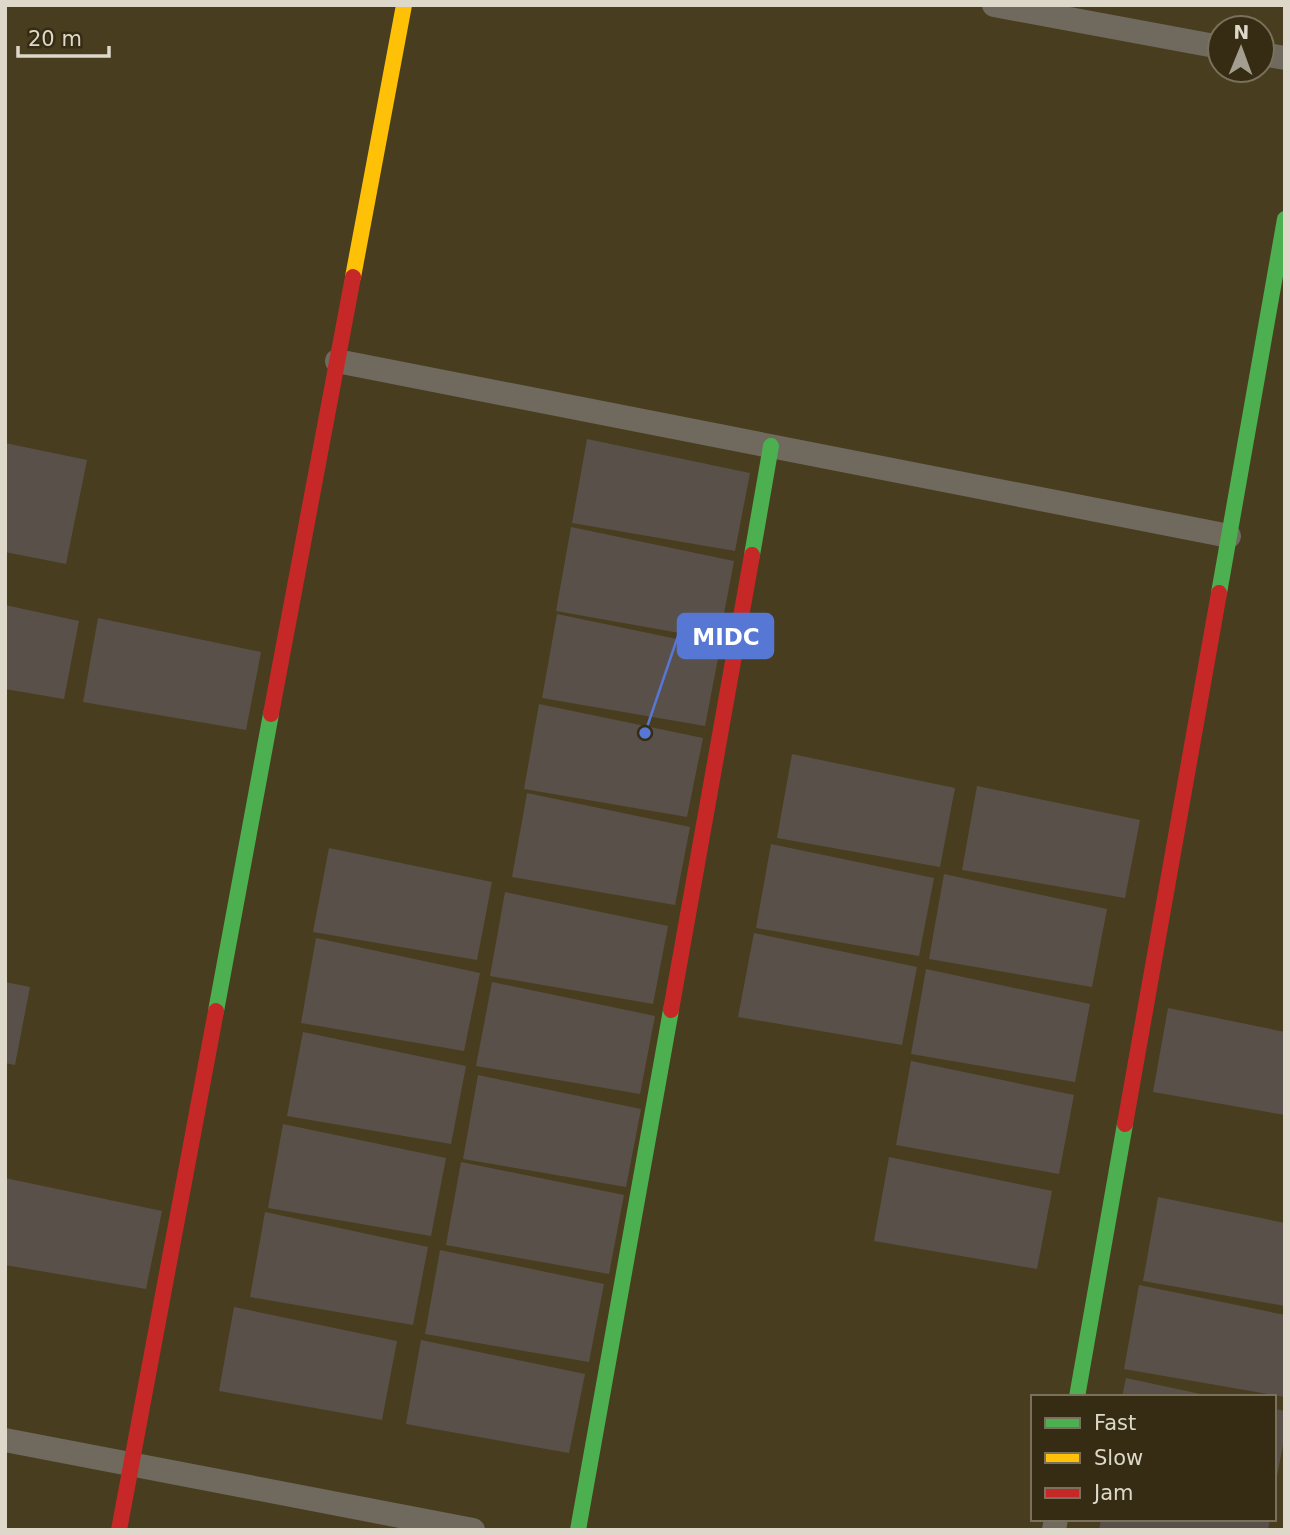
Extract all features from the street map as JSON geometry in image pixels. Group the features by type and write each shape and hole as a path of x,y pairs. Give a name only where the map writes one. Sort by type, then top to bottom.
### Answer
{"street":[{"path":"119,1530 404,5"},
{"path":"994,5 1206,44"},
{"path":"1077,1395 1285,219"},
{"path":"337,361 1229,536"},
{"path":"578,1530 771,446"},
{"path":"5,1440 473,1530"}],"shaded area":[{"path":"5,5 1285,5 1285,1530 5,1530"}],"building":[{"path":"587,439 750,473 735,551 572,523"},
{"path":"5,443 87,460 66,564 5,552"},
{"path":"571,527 734,561 719,640 556,611"},
{"path":"5,605 79,621 64,699 5,689"},
{"path":"557,614 720,648 705,726 542,698"},
{"path":"98,618 261,652 246,730 83,702"},
{"path":"539,704 703,738 687,817 524,789"},
{"path":"792,754 955,788 940,867 777,838"},
{"path":"977,786 1140,820 1125,898 962,870"},
{"path":"527,793 690,827 675,905 512,877"},
{"path":"771,844 934,878 919,956 756,928"},
{"path":"329,848 492,882 477,960 313,932"},
{"path":"944,874 1107,909 1092,987 929,959"},
{"path":"505,892 668,926 653,1004 490,976"},
{"path":"754,933 917,967 902,1045 738,1017"},
{"path":"316,938 480,973 464,1051 301,1023"},
{"path":"926,969 1090,1004 1075,1082 911,1054"},
{"path":"5,982 30,987 15,1065 5,1063"},
{"path":"492,982 655,1016 640,1094 476,1066"},
{"path":"1168,1008 1285,1032 1285,1115 1153,1092"},
{"path":"303,1032 466,1066 451,1144 287,1116"},
{"path":"911,1061 1074,1095 1059,1174 896,1145"},
{"path":"478,1075 641,1109 626,1187 463,1159"},
{"path":"283,1124 446,1158 431,1236 268,1208"},
{"path":"889,1157 1052,1191 1037,1269 874,1241"},
{"path":"461,1162 624,1195 609,1274 446,1245"},
{"path":"5,1178 162,1211 146,1289 5,1265"},
{"path":"1158,1197 1285,1223 1285,1306 1143,1281"},
{"path":"265,1212 428,1247 413,1325 250,1297"},
{"path":"440,1250 604,1284 589,1362 425,1334"},
{"path":"1139,1285 1285,1315 1285,1397 1124,1369"},
{"path":"234,1307 397,1341 382,1420 219,1391"},
{"path":"421,1340 585,1374 569,1453 406,1424"},
{"path":"1126,1378 1205,1395 1122,1395"},
{"path":"1276,1409 1285,1411 1285,1435 1276,1481"},
{"path":"1101,1521 1270,1521 1268,1530 1099,1530"}],"traffic: fast":[{"path":"1219,593 1285,219"},
{"path":"752,555 771,446"},
{"path":"216,1011 271,714"},
{"path":"578,1530 671,1010"},
{"path":"1077,1395 1125,1124"}],"traffic: slow":[{"path":"353,277 404,5"}],"traffic: jam":[{"path":"271,714 353,277"},
{"path":"671,1010 752,555"},
{"path":"1125,1124 1219,593"},
{"path":"119,1530 216,1011"}],"place":[{"name":"MIDC","path":"645,733"}]}
